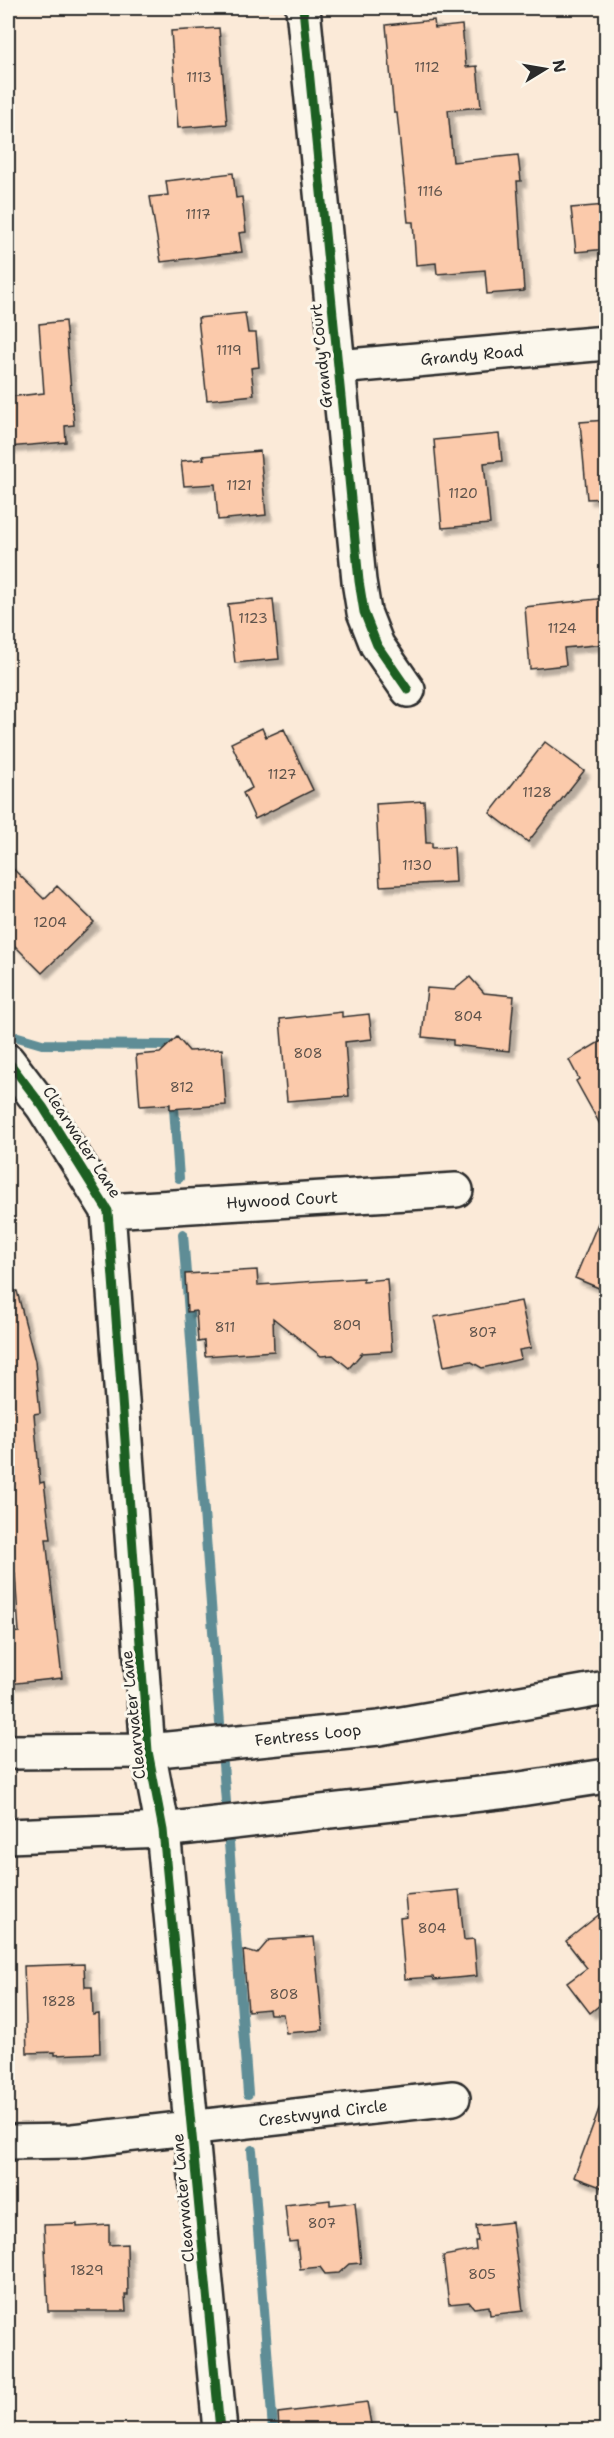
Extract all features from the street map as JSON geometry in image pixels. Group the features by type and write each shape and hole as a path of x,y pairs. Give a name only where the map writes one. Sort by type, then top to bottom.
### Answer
{"street":[{"name":"Grandy Court","path":"303,8 364,612 377,645 408,690"},
{"name":"Grandy Road","path":"338,367 606,343"},
{"name":"Clearwater Lane","path":"8,1061 43,1107 108,1210 148,1751 163,1830 193,2128 194,2162 219,2430"},
{"name":"Hywood Court","path":"108,1210 456,1190"},
{"name":"Fentress Loop","path":"8,1752 148,1751 379,1728 606,1688"},
{"path":"8,1836 163,1830 507,1791 606,1776"},
{"name":"Crestwynd Circle","path":"8,2142 72,2141 453,2098"}],"building":[{"path":"434,20 435,28 462,25 466,67 477,66 481,107 448,110 453,162 518,155 521,181 517,181 524,291 487,294 485,270 437,274 436,263 416,265 413,222 408,222 397,113 394,113 386,25"},
{"path":"219,28 227,124 178,128 171,31"},
{"path":"233,173 236,198 242,197 246,232 239,233 242,252 161,262 150,197 168,195 166,181"},
{"path":"606,205 606,249 576,252 571,208"},
{"path":"245,313 248,333 256,333 259,367 251,368 254,395 207,400 198,318"},
{"path":"65,321 74,425 65,426 66,442 8,447 8,397 44,393 39,324"},
{"path":"606,420 606,498 587,499 580,422"},
{"path":"499,434 502,461 484,463 490,524 442,528 434,440"},
{"path":"260,451 266,515 218,520 215,484 184,486 181,461 204,459 203,456"},
{"path":"606,598 606,644 564,648 566,665 530,669 525,607"},
{"path":"273,599 279,659 235,663 228,604"},
{"path":"262,728 266,737 284,729 313,790 255,819 243,793 252,788 231,743"},
{"path":"545,742 584,771 528,842 490,813"},
{"path":"424,801 426,843 432,843 432,848 454,847 456,882 380,886 376,804"},
{"path":"8,864 44,899 57,886 94,922 42,973 8,939"},
{"path":"470,977 484,993 514,996 509,1051 453,1045 453,1040 422,1037 427,988 454,990"},
{"path":"342,1012 342,1017 369,1014 372,1039 345,1042 349,1096 287,1101 280,1019"},
{"path":"177,1037 189,1051 222,1049 226,1105 170,1109 170,1104 140,1106 136,1055 160,1053"},
{"path":"606,1038 606,1135 576,1081 579,1079 569,1060"},
{"path":"606,1204 606,1291 575,1278"},
{"path":"257,1270 258,1285 363,1278 363,1281 387,1279 392,1351 362,1353 349,1368 333,1355 321,1356 273,1318 274,1351 205,1356 204,1341 198,1342 196,1311 187,1312 185,1274"},
{"path":"17,1291 35,1361 40,1413 34,1414 40,1483 44,1482 51,1539 46,1539 62,1678 8,1684 8,1633 19,1632 15,1573 8,1574 8,1292"},
{"path":"521,1301 531,1348 519,1350 521,1359 482,1368 470,1361 444,1366 434,1317"},
{"path":"459,1890 464,1940 474,1939 477,1976 434,1980 433,1977 405,1979 400,1918 407,1917 405,1895"},
{"path":"606,1909 606,2000 590,2013 567,1983 587,1968 566,1941"},
{"path":"314,1937 323,2030 286,2033 283,2014 270,2014 269,2009 248,2011 243,1950 257,1954 269,1940"},
{"path":"84,1964 85,1987 92,1987 93,2015 99,2014 100,2053 55,2055 55,2052 27,2053 24,1966"},
{"path":"603,2098 606,2098 606,2189 574,2177"},
{"path":"330,2200 330,2205 355,2202 361,2263 349,2264 339,2273 325,2274 320,2267 300,2269 297,2241 289,2242 285,2205"},
{"path":"512,2222 523,2311 490,2315 489,2306 474,2308 469,2302 449,2304 443,2256 476,2250 475,2241 478,2241 476,2226"},
{"path":"77,2224 77,2227 109,2225 109,2245 127,2244 126,2311 48,2311 44,2225"},
{"path":"367,2402 372,2430 279,2430 278,2413"}],"waterway":[{"path":"18,1037 42,1044 169,1045 170,1058"},
{"path":"173,1094 179,1178"},
{"path":"183,1234 220,1723"},
{"path":"223,1764 226,1802"},
{"path":"229,1843 248,2094"},
{"path":"252,2150 273,2430"}],"cycle path":[{"path":"303,8 359,581 364,612 377,645 408,690"},
{"path":"8,1061 43,1107 108,1211 148,1751 163,1830 220,2430"}]}
